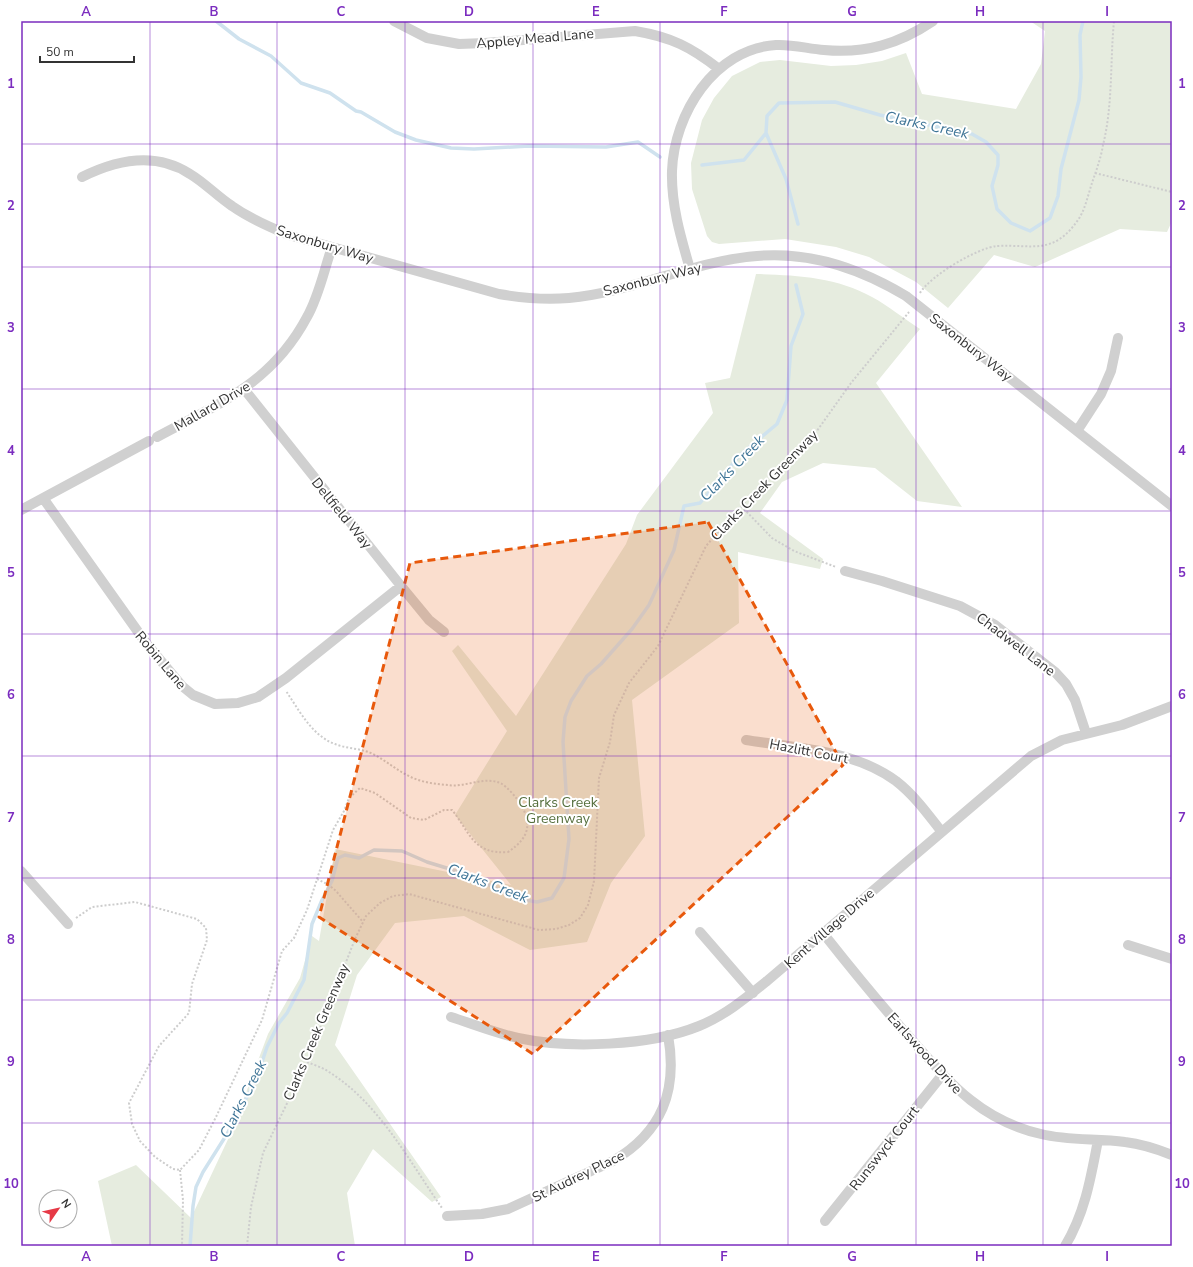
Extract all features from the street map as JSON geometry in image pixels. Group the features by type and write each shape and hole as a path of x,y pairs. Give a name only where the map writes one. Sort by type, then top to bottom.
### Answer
{"street":[{"name":"Appley Mead Lane","path":"394,21 428,38 459,44 635,31 658,35 676,41 696,51 719,69"},
{"path":"690,270 674,204 673,163 676,142 688,110 704,84 719,69 734,58 766,46 782,45 847,51 879,47 903,39 932,21"},
{"name":"Saxonbury Way","path":"82,177 101,167 126,160 162,162 190,174 232,206 263,224 289,235 499,294 528,298 568,298 593,294 728,260 756,256 784,255 818,259 847,267 882,281 915,302 1172,506"},
{"name":"Mallard Drive","path":"21,510 244,389 280,358 295,337 312,306 332,248"},
{"path":"1077,431 1106,383 1111,371 1118,338"},
{"name":"Dellfield Way","path":"244,389 401,586 429,620 444,632"},
{"name":"Robin Lane","path":"43,498 146,643 182,686 193,695 215,704 238,704 258,697 280,682 401,586"},
{"name":"Chadwell Lane","path":"845,571 882,580 960,606 995,625 1055,672 1066,684 1075,700 1086,733"},
{"name":"Kent Village Drive","path":"451,1017 503,1034 547,1043 604,1043 645,1040 700,1026 722,1015 753,993 941,831 1031,756 1062,740 1122,725 1172,706"},
{"name":"Hazlitt Court","path":"746,740 830,753 857,761 876,769 896,781 913,796 941,831"},
{"path":"21,871 68,924"},
{"path":"700,932 753,993"},
{"name":"Earlswood Drive","path":"823,933 867,988 943,1074 958,1090 980,1108 1011,1124 1041,1134 1066,1138 1131,1143 1172,1154"},
{"path":"1128,945 1172,959"},
{"name":"St Audrey Place","path":"447,1216 482,1214 508,1208 629,1152 643,1139 655,1124 667,1099 671,1081 672,1063 668,1035"},
{"name":"Runswyck Court","path":"825,1221 943,1074"},
{"path":"1066,1246 1080,1218 1087,1195 1098,1140"}],"path":[{"name":"Clarks Creek Greenway","path":"247,1246 251,1207 263,1153 307,1062 344,965 366,916 380,903 393,896 408,894 539,930 556,929 569,925 580,918 588,905 594,882 599,778 610,742 614,715 629,683 658,646 706,546 740,506 809,442 851,383 909,313 923,288 944,271 977,252 995,246 1049,246 1066,234 1079,219 1104,145 1108,114 1114,21"},
{"path":"1095,173 1172,192"},
{"path":"740,506 772,538 794,551 845,571"},
{"path":"182,1246 183,1200 180,1170 199,1150 262,1020 282,951 294,938 307,910 333,830 344,812 349,798 360,788 375,793 411,818 424,820 444,810 452,810 479,848 498,853 508,852 524,838 528,825 525,811 515,797 502,784 489,780 450,786 424,782 406,775 371,753 334,744 318,734 305,720 280,682"},
{"path":"317,880 330,885 363,922"},
{"path":"68,924 92,907 135,902 197,919 206,928 207,940 192,984 189,1013 158,1046 129,1103 132,1124 140,1141 155,1156 173,1169 180,1170"},
{"path":"307,1062 328,1071 350,1088 383,1123 447,1216"}],"highlighted area":[{"path":"708,522 843,765 533,1054 319,917 410,563"}],"green space":[{"path":"1030,21 1172,21 1172,221 1167,232 1120,229 1035,267 994,255 948,308 916,282 869,257 836,247 785,239 719,244 712,242 707,236 692,189 691,163 702,120 714,98 732,76 760,62 780,60 831,66 856,65 882,61 906,53 922,94 1016,109 1041,64 1045,31"},
{"name":"Clarks Creek Greenway","path":"756,274 801,276 845,285 859,290 890,308 920,329 876,383 962,507 917,501 875,468 823,463 782,482 760,513 823,559 820,569 738,552 739,623 632,700 645,836 611,883 587,942 530,950 464,916 395,923 357,975 335,1045 441,1197 432,1202 373,1149 347,1193 355,1246 112,1246 98,1181 136,1165 191,1218 230,1135 268,1034 300,978 312,936 319,941 335,849 511,885 455,815 507,731 452,651 458,645 516,716 626,544 637,515 713,413 705,383 730,378"}],"waterway":[{"path":"216,21 239,39 271,56 301,83 330,93 356,111 361,112 395,132 416,140 451,148 474,149 529,146 606,147 638,142 660,157"},
{"name":"Clarks Creek","path":"798,224 786,179 766,133 767,116 779,103 835,102 880,115 972,134 986,142 998,155 998,165 992,186 997,209 1011,223 1030,231 1050,218 1058,196 1061,169 1079,100 1081,77 1080,35 1083,21"},
{"path":"702,165 744,160 766,133"},
{"name":"Clarks Creek","path":"190,1246 196,1187 203,1172 227,1134 256,1080 267,1047 304,980 312,924 332,881 338,858 345,855 359,858 374,850 402,851 427,862 463,873 519,899 537,902 552,898 564,878 569,839 563,742 565,717 571,701 587,676 601,664 632,629 649,605 674,550 684,506 700,503 740,455 777,424 787,400 791,346 803,314 796,285"}]}
